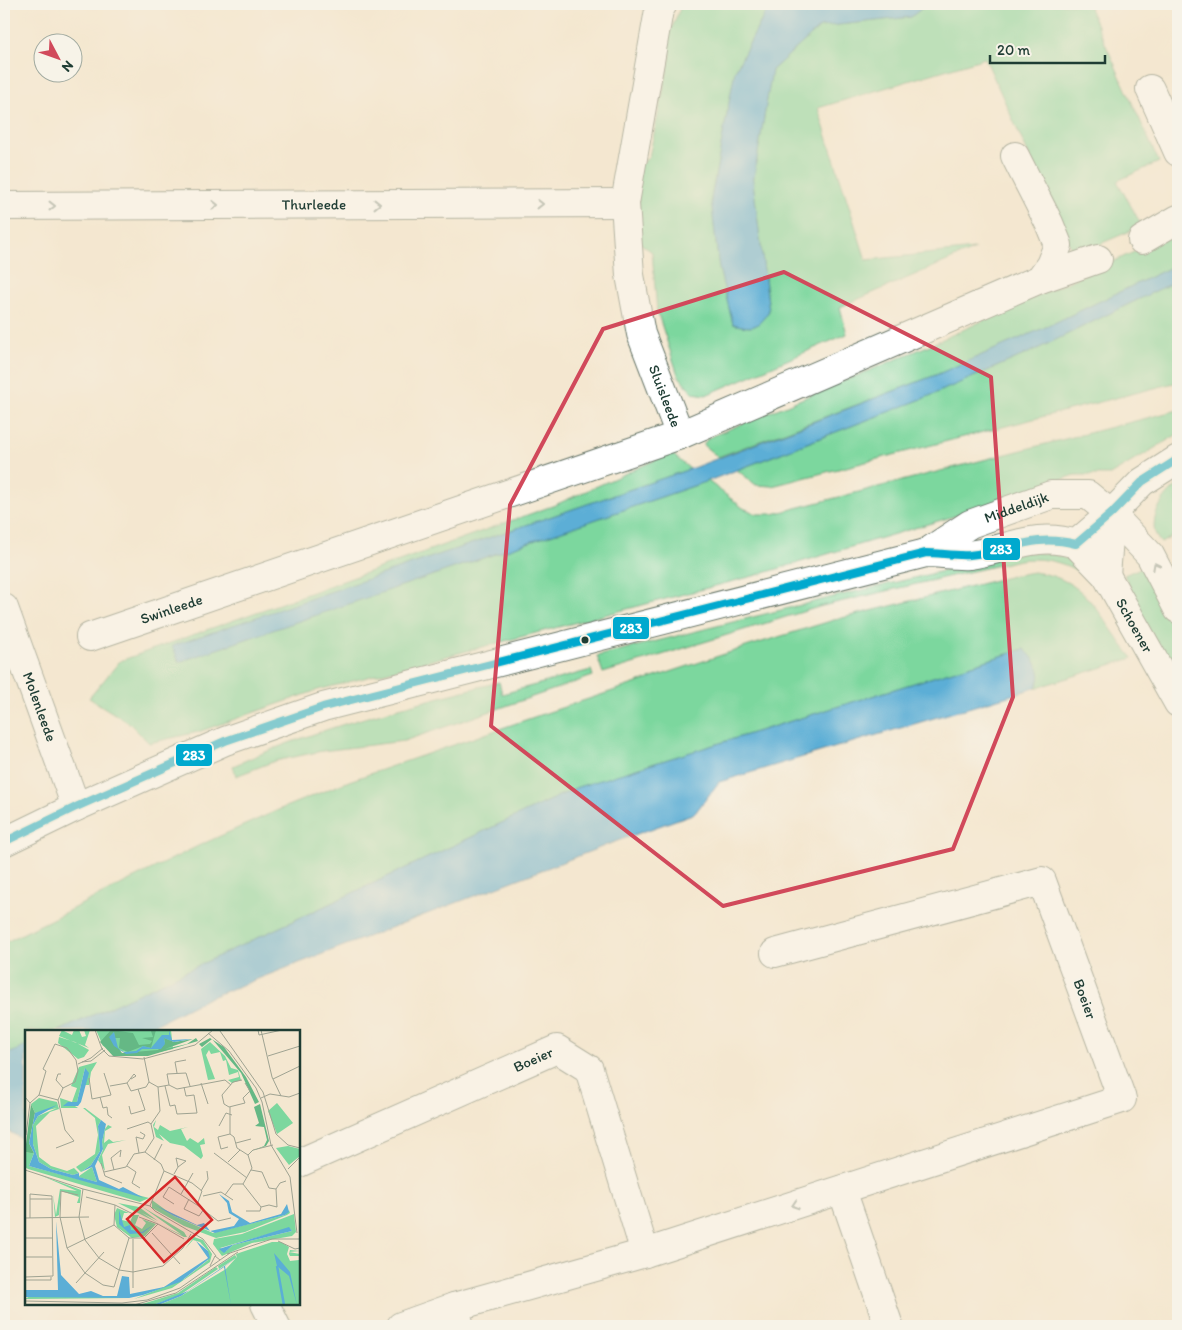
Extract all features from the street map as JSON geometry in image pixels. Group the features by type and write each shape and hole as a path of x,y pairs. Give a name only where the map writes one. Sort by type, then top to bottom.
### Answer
{"street":[{"name":"Sluisleede","path":"655,6 626,204 630,275 642,334 680,436 1040,279 1098,260"},
{"path":"1150,89 1178,152"},
{"path":"1015,156 1058,245 1050,265 1040,279"},
{"name":"Thurleede","path":"4,206 626,204"},
{"path":"1142,240 1178,219"},
{"name":"Swinleede","path":"90,637 680,436"},
{"path":"1076,544 1111,514 1142,482 1178,459"},
{"name":"Middeldijk","path":"926,553 970,524 1051,495 1088,495 1111,514"},
{"path":"1106,574 1111,514"},
{"path":"1111,514 1150,555 1178,609"},
{"name":"Middeldijk","path":"4,842 76,807 225,741 323,707 926,553 968,555 1041,538 1076,544"},
{"name":"Schoener","path":"1076,544 1106,574 1178,704"},
{"name":"Molenleede","path":"4,608 76,807"},
{"name":"Boeier","path":"401,1326 457,1317 645,1253 1122,1099 1042,881 775,953"},
{"name":"Boeier","path":"300,1163 557,1049 589,1068 645,1253"},
{"path":"842,1190 889,1326"},
{"path":"266,1305 276,1326"}],"highlighted area":[{"path":"784,272 991,377 1013,697 953,849 723,906 491,726 510,505 603,329"}],"green space":[{"path":"682,4 770,4 735,71 711,199 719,268 733,324 746,327 754,326 769,311 753,182 772,70 820,27 911,17 927,4 1094,4 1089,8 1159,162 1117,181 1142,226 1074,255 985,58 818,108 866,260 975,249 840,307 847,334 706,395 693,393 678,375 657,311 652,252 637,241 639,166 649,157 671,54 665,43"},
{"path":"1178,232 1178,264 1046,327 936,375 718,457 703,445 708,438 923,348"},
{"path":"1178,280 1178,382 772,486 756,485 737,470 927,397 1033,351"},
{"path":"1178,410 1178,434 1110,475 1075,475 955,516 757,575 318,690 198,732 149,743 129,723 89,698 120,661 555,505 671,453 690,469 173,646 179,662 708,481 743,508 757,514 773,514"},
{"path":"1178,485 1178,528 1175,535 1161,543 1156,536 1154,528 1157,511 1166,496"},
{"path":"1024,552 1059,556 1090,574 1085,576 1070,567 1046,560 1020,560 822,606 603,673 597,656 833,597"},
{"path":"1143,567 1178,641 1178,688 1124,575"},
{"path":"1033,572 1052,576 1068,583 1081,592 1092,603 1133,658 1035,688 1040,678 1039,673 1035,663 1024,649 578,787 61,1030 25,1030 25,1046 4,1056 4,943 198,846 349,781 537,716 834,620"},
{"path":"591,670 593,676 404,741 322,751 275,761 236,776 233,766 331,728 431,699 499,682 502,694"}],"water":[{"path":"770,4 927,4 911,17 820,27 772,70 753,182 769,311 757,324 746,327 733,324 719,268 711,199 735,71"},
{"path":"1178,264 1178,280 1033,351 927,397 708,481 179,662 172,646 690,469 936,375 1046,327"},
{"path":"1024,649 1038,667 1039,678 1035,688 719,782 695,813 208,998 145,1030 61,1030 578,787"},
{"path":"25,1046 25,1140 4,1129 4,1056"}],"transit line":[{"name":"283","path":"4,842 76,807 225,741 323,707 926,553 969,555 1021,544 1046,541 1076,544 1111,514 1142,482 1178,459"}]}
